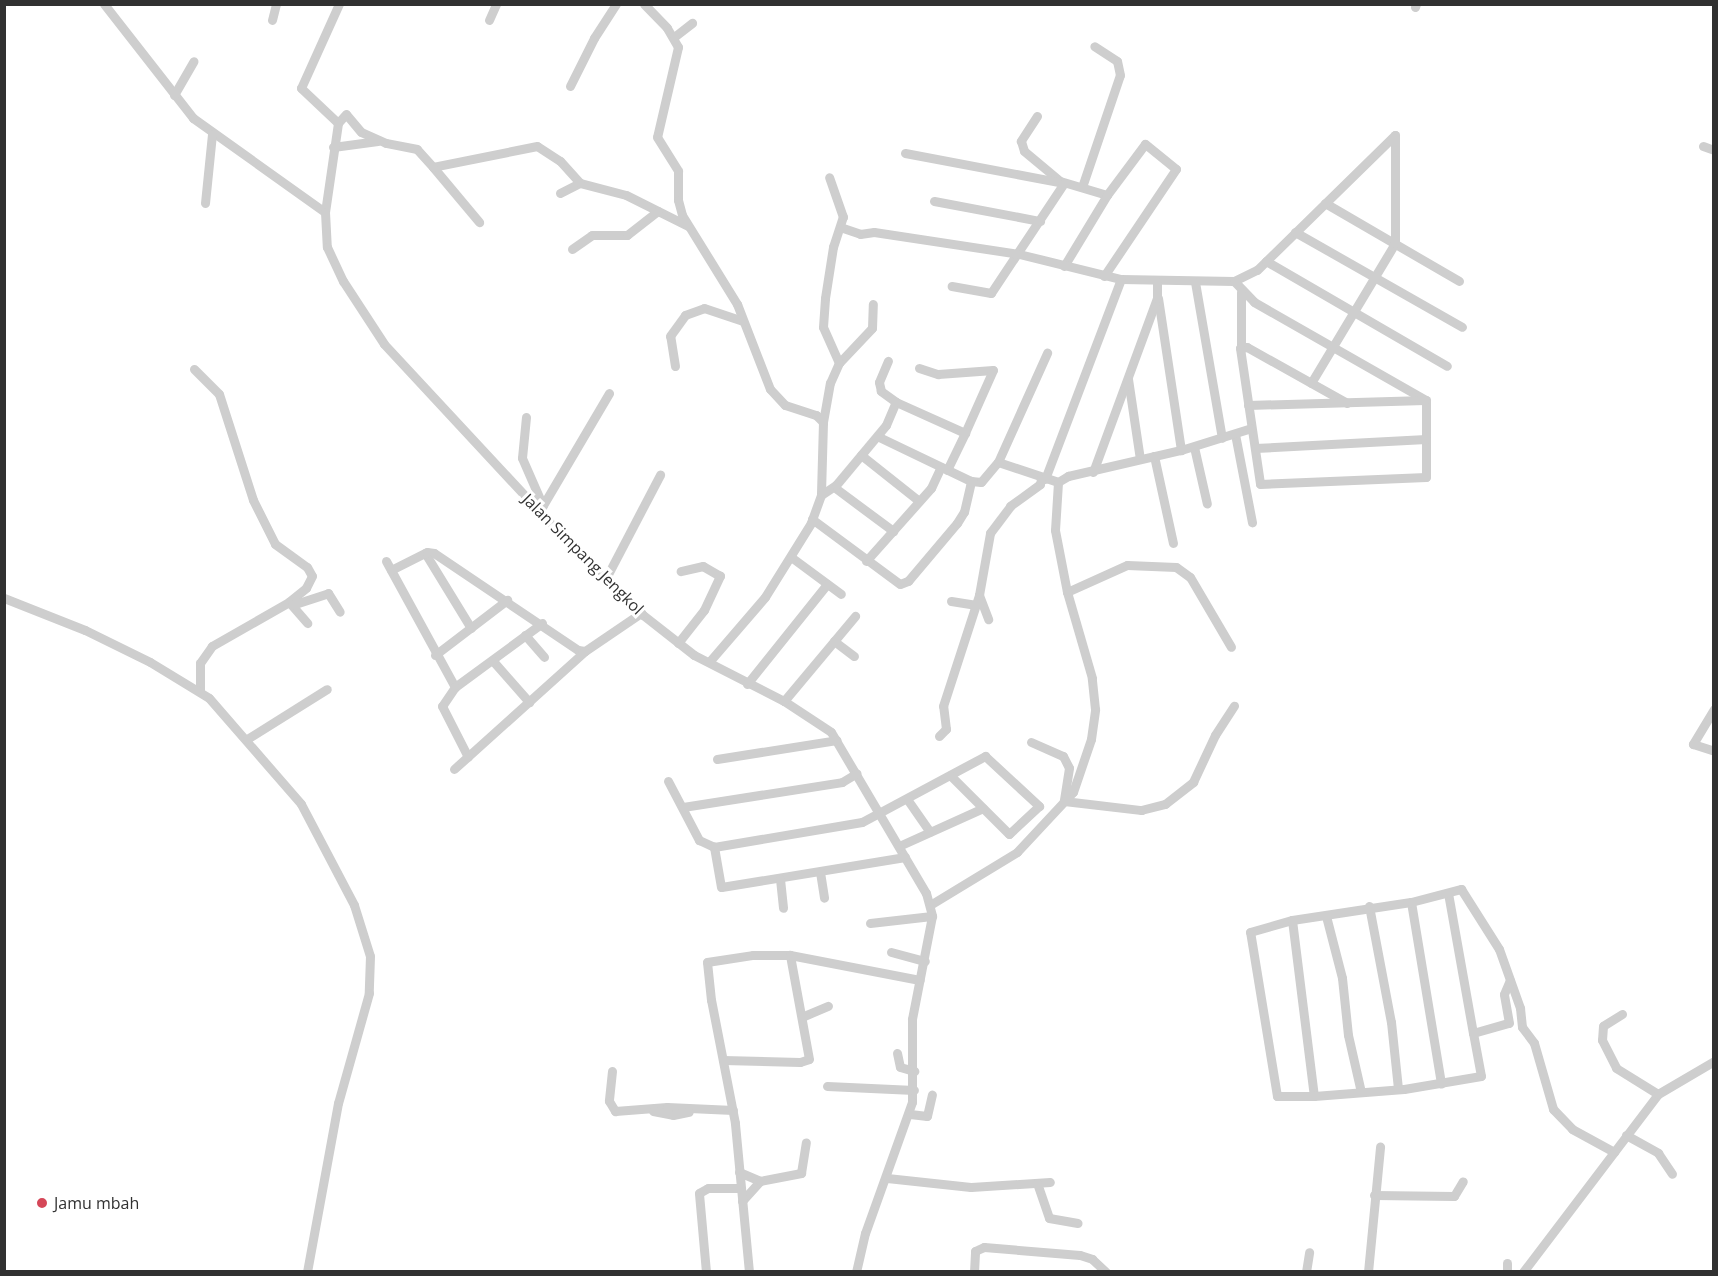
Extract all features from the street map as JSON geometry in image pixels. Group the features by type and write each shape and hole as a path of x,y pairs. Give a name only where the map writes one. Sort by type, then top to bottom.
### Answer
{"street":[{"path":"104,4 119,18 174,95 212,134 325,212"},
{"path":"272,20 276,4"},
{"path":"339,4 301,88 338,123 346,114 361,132 378,141 417,148 479,222"},
{"path":"489,20 496,4"},
{"path":"570,86 594,38 616,4"},
{"path":"644,4 674,37 676,64 657,137 678,171 678,204 688,226 743,321 776,397 785,405 816,415 824,422"},
{"path":"674,37 692,24"},
{"path":"1082,187 1120,75 1117,61 1094,46"},
{"path":"174,95 194,61"},
{"path":"1037,116 1021,146 1064,183"},
{"name":"Jalan Simpang Jengkol","path":"338,123 325,212 331,259 384,344 541,509 605,580 641,614 678,643 747,684 784,701 825,728 837,740 930,905 932,916 925,961 912,1019 914,1090 910,1114 865,1233 856,1272"},
{"path":"205,203 212,134"},
{"path":"843,228 860,234 874,232 1019,254 1121,279 1157,282 1234,281 1250,275 1266,261 1395,135 1395,243 1334,349 1311,383"},
{"path":"333,147 378,141"},
{"path":"1064,266 1107,195 1145,144 1176,169 1104,276"},
{"path":"433,167 531,145 551,154 580,183 614,190 688,226"},
{"path":"1702,146 1713,150"},
{"path":"905,153 1064,183 1107,195"},
{"path":"829,177 842,209 843,228 833,247 823,318 839,363"},
{"path":"560,193 580,183"},
{"path":"952,286 990,294 1019,254 1064,183"},
{"path":"934,201 1040,221"},
{"path":"1325,203 1459,281"},
{"path":"572,249 592,235 627,235 658,211"},
{"path":"1295,232 1461,327"},
{"path":"1266,261 1447,366"},
{"path":"939,736 946,729 944,706 979,595 990,533 1011,506 1040,484 1043,479 1121,279"},
{"path":"1234,281 1241,292 1334,349 1426,400"},
{"path":"1157,282 1157,298 1181,450"},
{"path":"1195,282 1222,438"},
{"path":"1241,292 1241,346 1238,353 1260,484 1426,477 1426,400"},
{"path":"1093,472 1157,298"},
{"path":"710,661 765,597 812,519 821,495 824,422 830,383 839,363 872,328 873,304"},
{"path":"675,366 670,336 685,315 704,308 743,321"},
{"path":"1241,346 1347,404"},
{"path":"879,437 971,481 986,480 998,462 1047,353"},
{"path":"888,361 879,382 881,391 896,402 965,433"},
{"path":"866,561 919,501 944,468 965,433 993,370 938,374 919,368"},
{"path":"194,369 219,394 253,500 275,543 312,574 306,588 291,604"},
{"path":"1127,378 1140,459"},
{"path":"541,509 609,393"},
{"path":"1248,405 1426,400"},
{"path":"821,495 834,486 879,437 896,402"},
{"path":"526,417 522,458 541,509"},
{"path":"998,462 1043,479 1058,482 1140,459 1194,447 1251,428"},
{"path":"1235,434 1252,522"},
{"path":"1255,448 1426,439"},
{"path":"1194,447 1207,504"},
{"path":"861,455 919,501"},
{"path":"1154,456 1173,543"},
{"path":"605,580 660,475"},
{"path":"812,519 900,584 908,580 964,512 971,481"},
{"path":"930,905 1017,852 1073,792 1083,766 1095,710 1092,678 1067,592 1055,530 1058,482"},
{"path":"834,486 893,531"},
{"path":"391,570 424,553 440,557 585,651"},
{"path":"424,553 471,628"},
{"path":"791,557 841,594"},
{"path":"386,561 435,655 455,687"},
{"path":"1067,592 1127,564 1176,567 1190,577 1232,647"},
{"path":"678,643 709,603 720,576 703,566 681,570"},
{"path":"747,684 827,584"},
{"path":"200,692 200,663 212,646 291,604 328,593 340,612"},
{"path":"979,595 988,619"},
{"path":"4,597 85,630 200,692 247,739 301,804 321,836 354,905 370,956 369,993 338,1103 306,1272"},
{"path":"435,655 507,600"},
{"path":"951,601 975,605"},
{"path":"291,604 308,623"},
{"path":"454,769 585,651 641,614"},
{"path":"784,701 855,616"},
{"path":"468,757 442,706 455,687 542,623"},
{"path":"525,635 544,657"},
{"path":"834,641 854,656"},
{"path":"493,661 529,702"},
{"path":"247,739 327,689"},
{"path":"1064,801 1142,810 1165,804 1193,782 1215,735 1234,706"},
{"path":"1713,709 1693,744 1713,751"},
{"path":"717,759 837,740"},
{"path":"1030,742 1063,756 1069,768 1064,801"},
{"path":"668,781 699,840 714,847 862,822 985,756 1039,806 1009,834 950,775"},
{"path":"683,807 842,782 857,772"},
{"path":"908,799 930,832"},
{"path":"898,846 983,808"},
{"path":"714,847 721,887 905,857"},
{"path":"820,872 824,898"},
{"path":"780,879 783,908"},
{"path":"1448,892 1481,1076 1442,1084 1398,1089 1314,1096 1277,1096 1250,932 1292,920 1326,916 1369,906 1411,902 1448,892 1461,889 1499,949 1522,1027 1534,1043 1553,1108 1572,1129 1614,1152"},
{"path":"1411,902 1442,1084"},
{"path":"1369,906 1390,1022 1398,1089"},
{"path":"870,923 932,916"},
{"path":"1326,916 1342,978 1348,1035 1361,1092"},
{"path":"1292,920 1314,1096"},
{"path":"891,952 925,961"},
{"path":"723,1060 806,1062 810,1054 790,956"},
{"path":"749,1272 733,1110 707,962 790,956 920,980"},
{"path":"1473,1033 1509,1023 1504,994 1510,980"},
{"path":"804,1016 828,1006"},
{"path":"1622,1014 1603,1026 1602,1040 1620,1071 1658,1094"},
{"path":"897,1053 900,1067 914,1071"},
{"path":"1523,1272 1658,1094 1713,1061"},
{"path":"612,1071 611,1108 653,1111 668,1107 733,1110"},
{"path":"827,1086 914,1090"},
{"path":"910,1114 927,1116 932,1095"},
{"path":"1626,1135 1665,1159 1672,1174"},
{"path":"739,1172 759,1181 800,1175 806,1142"},
{"path":"1368,1272 1380,1147"},
{"path":"886,1178 971,1187 1050,1182"},
{"path":"742,1201 759,1181"},
{"path":"1374,1195 1454,1196 1463,1181"},
{"path":"1037,1183 1049,1218 1078,1223"},
{"path":"706,1272 699,1193 708,1188 740,1188"},
{"path":"974,1272 975,1251 984,1247 1080,1255 1092,1259 1106,1272"},
{"path":"1306,1272 1309,1252"}],"place":[{"name":"Jamu mbah","path":"42,1203"}]}
